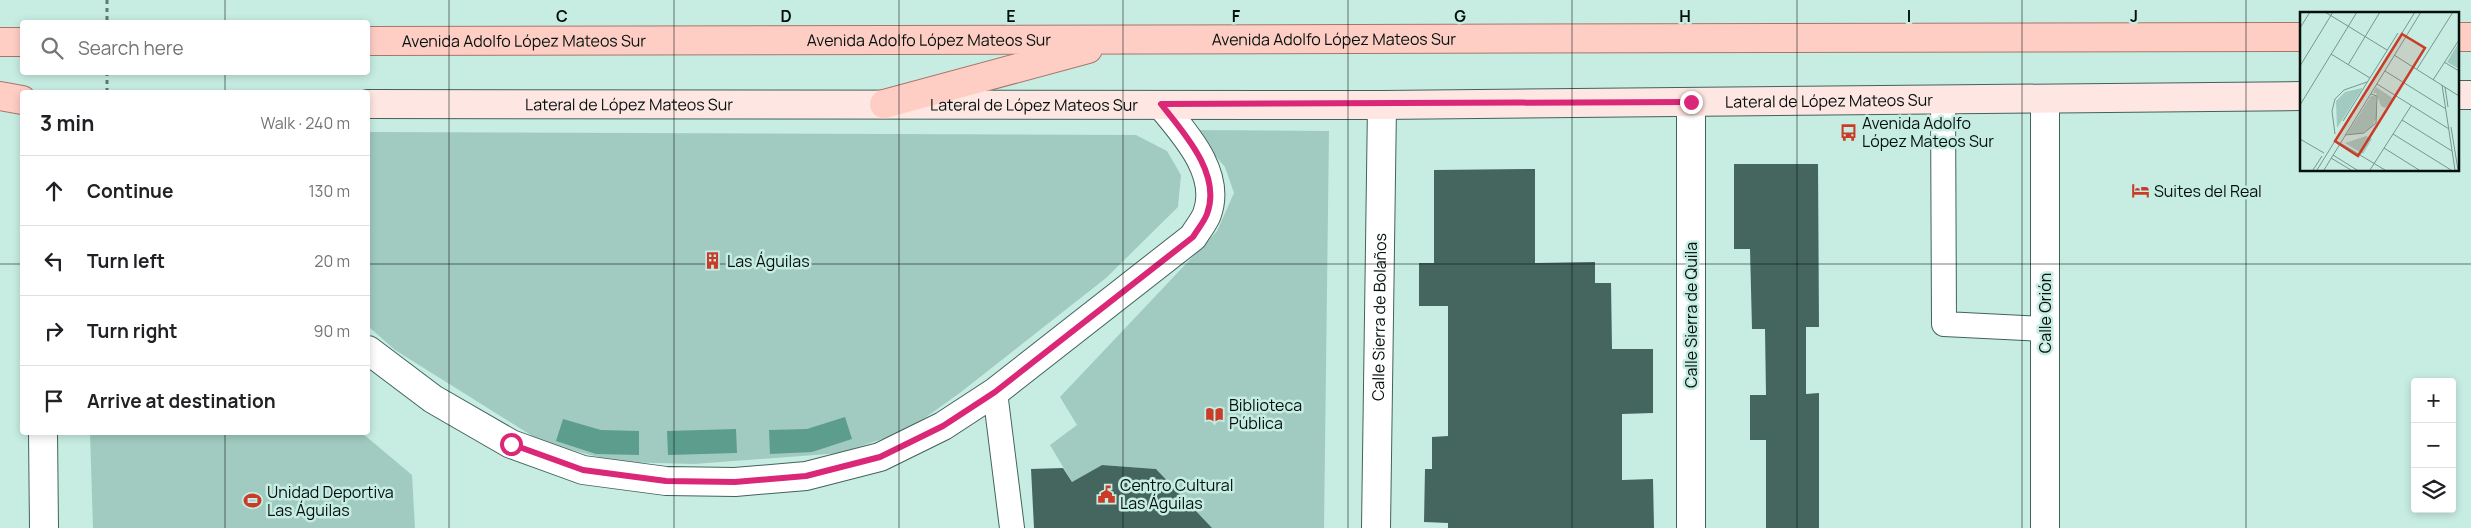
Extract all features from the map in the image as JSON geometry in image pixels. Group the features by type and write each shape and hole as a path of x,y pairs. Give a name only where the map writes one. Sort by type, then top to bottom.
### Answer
{"main road":[{"name":"Avenida Adolfo López Mateos Sur","path":"370,41 2300,37"},
{"path":"2458,37 2471,37"},
{"path":"884,104 1125,39"},
{"path":"0,42 20,42"},
{"path":"2458,95 2471,95"},
{"path":"0,96 20,101"},
{"name":"Lateral de López Mateos Sur","path":"370,104 1382,105 2300,96"},
{"path":"0,104 20,102"}],"street":[{"name":"Calle Orión","path":"2045,99 2045,528"},
{"name":"Calle Sierra de Quila","path":"1691,102 1692,528"},
{"path":"370,352 433,399 511,444 583,470 666,481 735,482 806,476 880,457 943,426 995,392 1193,237 1207,213 1210,188 1203,164 1186,136 1161,104"},
{"name":"Calle Sierra de Bolaños","path":"1376,528 1382,105"},
{"path":"43,435 44,528"}],"lane":[{"path":"1943,99 1944,324 2045,329"},
{"path":"995,392 1012,528"}],"path":[{"path":"107,0 107,20"},
{"path":"107,75 107,90"}],"shaded area":[{"path":"1193,130 1329,131 1324,528 1209,528 1156,469 1102,465 1072,482 1050,445 1077,425 1060,397 1217,231 1234,193 1225,167"},
{"path":"370,132 1136,135 1167,151 1181,175 1178,207 1106,278 961,392 908,430 841,453 694,464 617,462 542,442 395,350 370,328"},
{"path":"845,417 852,439 812,452 770,454 769,430 807,429"},
{"path":"563,419 601,430 639,431 639,455 596,454 556,441"},
{"path":"736,429 737,453 668,455 667,431"},
{"name":"Unidad Deportiva Las Águilas","path":"90,435 364,435 412,475 415,528 93,528"}],"building":[{"path":"1734,164 1818,164 1819,327 1806,327 1806,394 1819,393 1819,528 1766,528 1766,440 1750,440 1750,395 1766,395 1765,329 1752,329 1750,249 1734,249"},
{"path":"1535,169 1535,263 1595,262 1595,283 1611,283 1612,349 1653,349 1653,413 1622,414 1622,480 1653,479 1654,528 1448,528 1448,523 1424,522 1425,469 1432,469 1432,437 1448,436 1448,306 1419,306 1419,263 1434,263 1434,170"},
{"name":"Centro Cultural Las Águilas","path":"1102,465 1156,469 1212,528 1034,528 1031,469 1063,468 1072,482"}],"place":[{"name":"Avenida Adolfo López Mateos Sur","path":"1848,132"},
{"name":"Suites del Real","path":"2140,191"},
{"name":"Las Águilas","path":"713,261"},
{"name":"Biblioteca Pública","path":"1215,414"},
{"name":"Centro Cultural Las Águilas","path":"1106,494"},
{"name":"Unidad Deportiva Las Águilas","path":"253,501"}],"route":[{"path":"511,444 583,470 666,481 735,482 806,476 880,457 943,426 995,392 1193,237 1207,213 1210,188 1203,164 1186,136 1161,104 1382,105 1691,102"}]}
